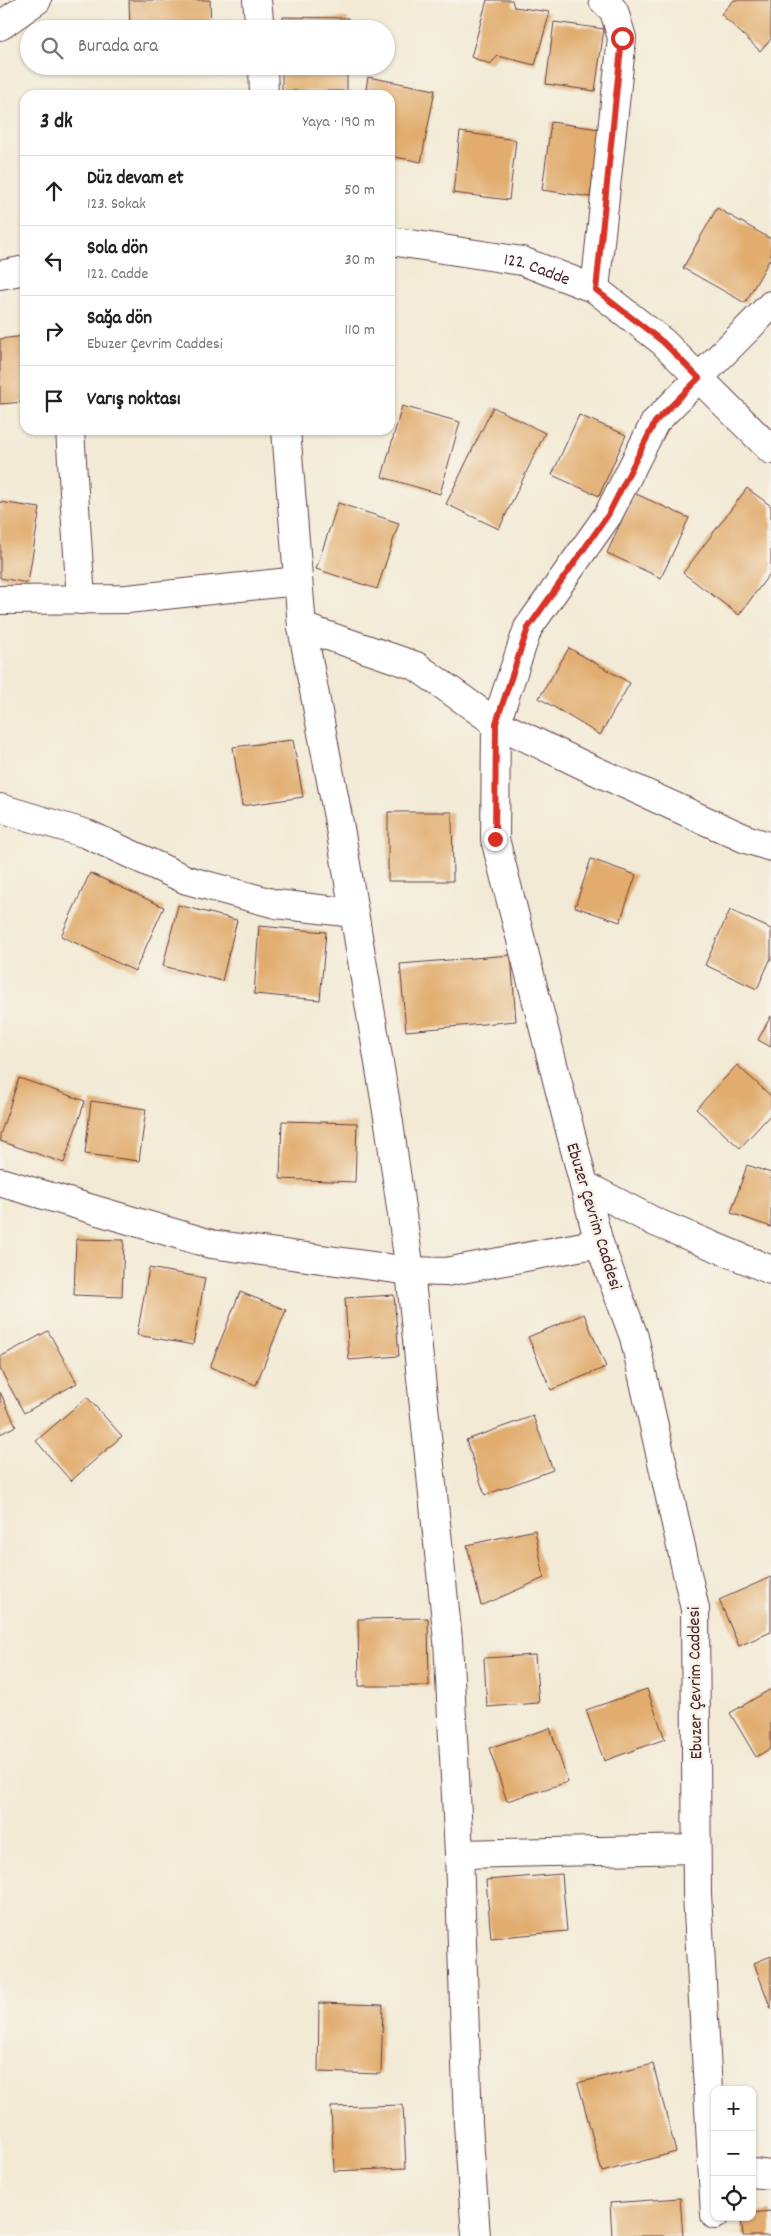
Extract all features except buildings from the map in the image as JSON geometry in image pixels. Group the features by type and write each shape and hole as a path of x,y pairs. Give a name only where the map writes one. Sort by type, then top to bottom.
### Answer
{"street":[{"path":"0,26 37,0"},
{"path":"257,0 259,20"},
{"path":"596,290 622,38 614,10 603,0"},
{"path":"263,75 264,90"},
{"name":"122. Cadde","path":"395,243 522,262 596,290 663,342 771,450"},
{"path":"0,275 20,271"},
{"name":"Ebuzer Çevrim Caddesi","path":"711,2131 696,1849 695,1609 634,1337 599,1243 495,839 496,723 528,628 608,515 655,422 771,304"},
{"path":"70,435 80,600"},
{"path":"286,435 302,627 354,913 389,1123 410,1271 448,1640 459,1854 468,2124 476,2236"},
{"path":"0,600 127,599 298,581"},
{"path":"302,627 416,666 496,723 746,839 771,847"},
{"path":"0,808 87,834 187,880 276,904 354,913"},
{"path":"0,1182 210,1244 410,1271 446,1272 599,1243"},
{"path":"584,1185 656,1222 771,1270"},
{"path":"459,1854 696,1849"},
{"path":"756,2173 771,2175"},
{"name":"Ebuzer Çevrim Caddesi","path":"716,2221 717,2236"}],"route":[{"path":"495,839 496,723 528,628 608,515 655,422 699,378 663,342 596,290 622,38"}]}
